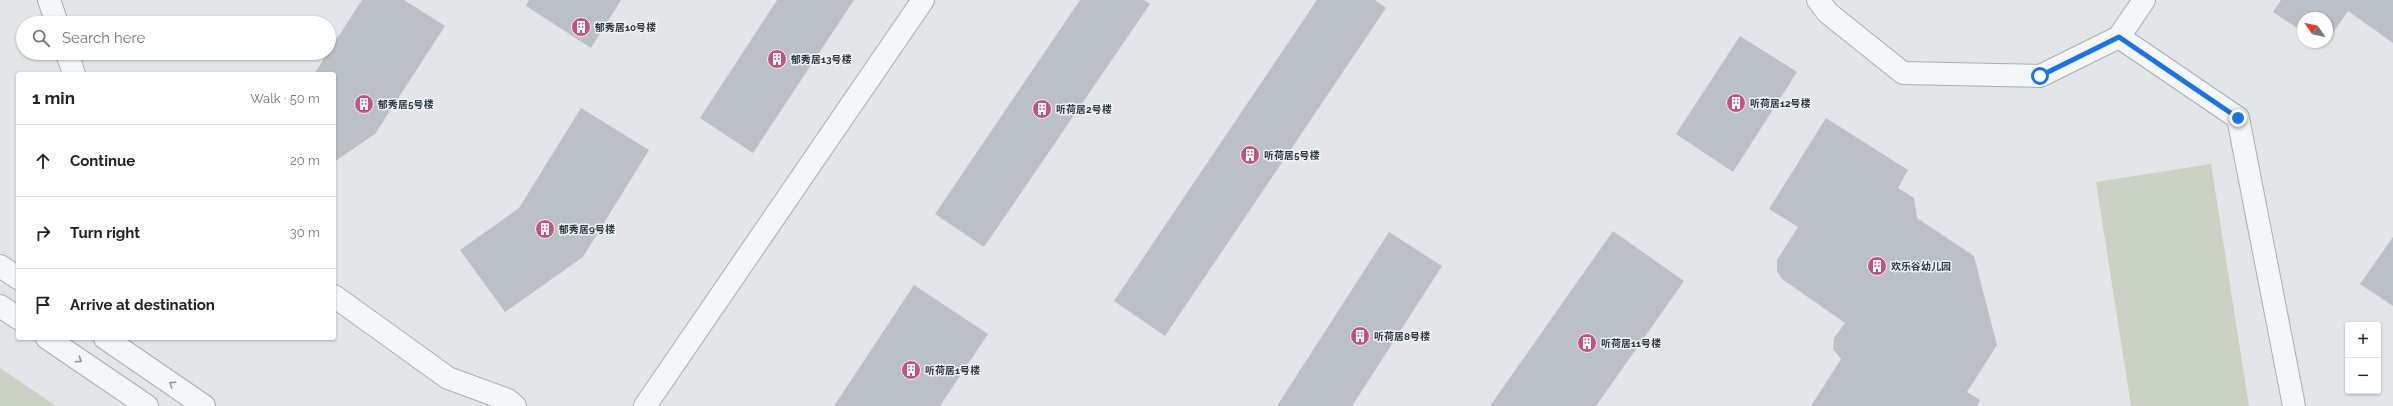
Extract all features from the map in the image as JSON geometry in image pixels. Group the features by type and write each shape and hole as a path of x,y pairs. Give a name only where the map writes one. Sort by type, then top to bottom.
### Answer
{"street":[{"path":"49,0 55,16"},
{"path":"645,406 923,0"},
{"path":"1818,0 1828,13 1903,73 2040,76 2119,37 2144,0"},
{"path":"2119,37 2238,118 2294,406"},
{"path":"69,60 73,72"},
{"path":"0,266 16,277"},
{"path":"336,297 448,378 508,400 515,406"},
{"path":"0,306 16,317"},
{"path":"50,340 147,406"},
{"path":"108,340 204,406"}],"shaded area":[{"path":"2211,164 2249,406 2131,406 2096,182"},
{"path":"0,368 56,406 0,406"}],"building":[{"name":"郁秀居5号楼","path":"362,0 404,0 445,26 375,134 336,161 336,72 315,72 323,60 336,60 336,40"},
{"name":"郁秀居10号楼","path":"529,0 621,0 591,48 526,6"},
{"name":"郁秀居13号楼","path":"777,0 854,0 753,153 700,118"},
{"name":"听荷居2号楼","path":"1080,0 1144,0 1150,4 984,247 935,214"},
{"name":"听荷居5号楼","path":"1317,0 1375,0 1386,8 1165,336 1114,301"},
{"path":"2281,0 2393,0 2393,43 2348,11 2333,32 2333,12 2297,12 2297,28 2273,12"},
{"name":"听荷居12号楼","path":"1740,36 1797,72 1733,172 1676,134"},
{"name":"郁秀居9号楼","path":"581,108 649,150 583,257 505,312 460,250 519,208"},
{"name":"欢乐谷幼儿园","path":"1826,118 1908,170 1898,188 1914,198 1917,218 1974,256 1997,345 1967,392 1980,400 1977,406 1811,406 1841,359 1833,349 1834,338 1845,323 1782,279 1777,271 1777,260 1798,227 1769,209"},
{"name":"听荷居11号楼","path":"1613,231 1684,281 1596,406 1490,406"},
{"name":"听荷居8号楼","path":"1389,232 1442,266 1352,406 1277,406"},
{"path":"2393,237 2393,306 2360,284"},
{"name":"听荷居1号楼","path":"914,285 988,334 940,406 834,406"}],"place":[{"name":"郁秀居10号楼","path":"581,27"},
{"name":"郁秀居13号楼","path":"777,59"},
{"name":"听荷居12号楼","path":"1736,103"},
{"name":"郁秀居5号楼","path":"364,104"},
{"name":"听荷居2号楼","path":"1042,109"},
{"name":"听荷居5号楼","path":"1250,155"},
{"name":"郁秀居9号楼","path":"545,229"},
{"name":"欢乐谷幼儿园","path":"1877,266"},
{"name":"听荷居8号楼","path":"1360,336"},
{"name":"听荷居11号楼","path":"1587,343"},
{"name":"听荷居1号楼","path":"911,370"}],"route":[{"path":"2040,76 2119,37 2238,118"}]}
